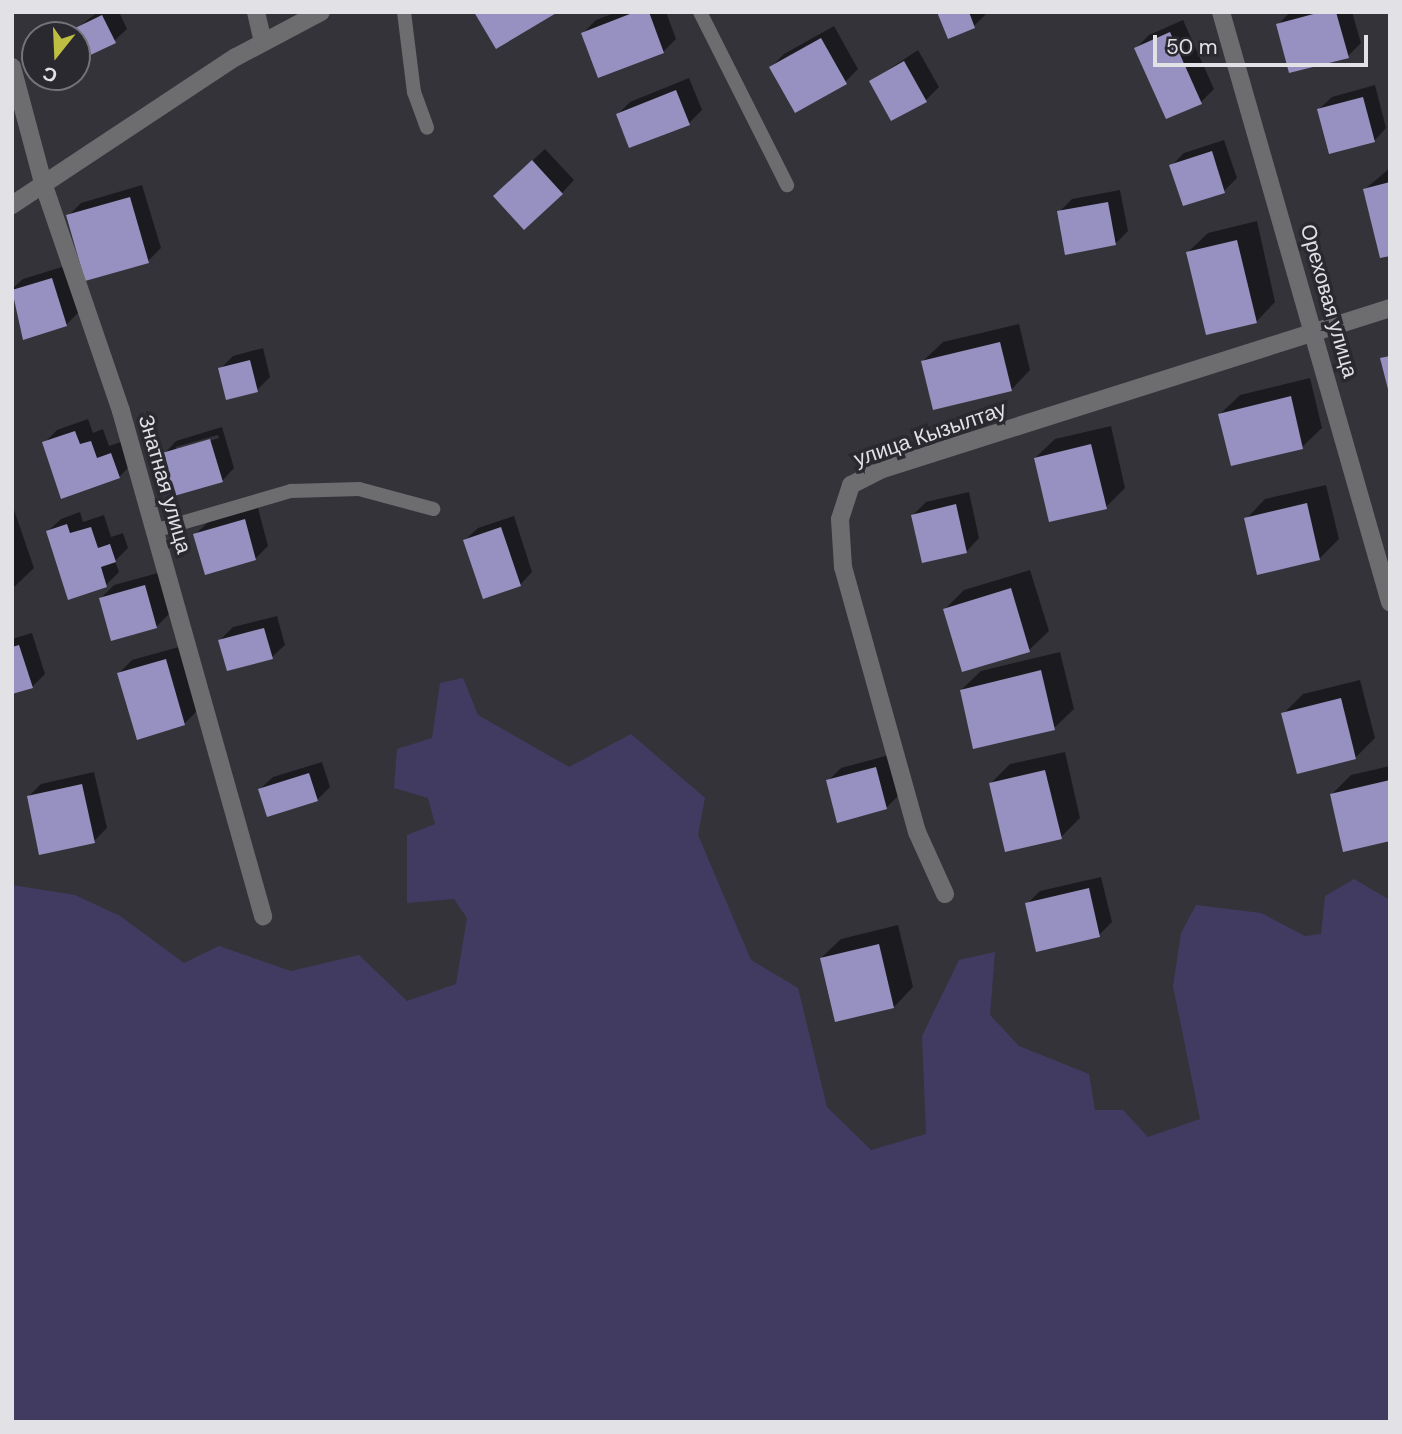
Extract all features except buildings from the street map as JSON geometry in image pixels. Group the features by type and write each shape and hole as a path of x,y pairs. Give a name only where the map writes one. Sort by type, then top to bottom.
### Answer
{"street":[{"path":"257,12 263,42"},
{"path":"12,205 263,42 321,12"},
{"name":"Ореховая улица","path":"1221,12 1315,332 1390,603"},
{"name":"Знатная улица","path":"12,67 43,183 121,411 263,916"},
{"name":"улица Кызылтау","path":"945,894 916,832 843,567 840,519 851,485 880,470 1390,308"}],"lane":[{"path":"404,12 414,92 427,128"},
{"path":"700,12 787,185"},
{"path":"154,531 291,491 359,489 433,509"}],"shaded area":[{"path":"463,678 478,715 569,767 631,734 705,798 698,835 751,960 798,988 827,1107 871,1150 926,1134 922,1036 959,960 995,952 990,1015 1019,1046 1089,1074 1095,1110 1123,1110 1148,1137 1200,1119 1173,986 1181,933 1196,905 1261,913 1305,936 1321,934 1325,896 1354,879 1390,900 1390,1422 12,1422 12,885 75,895 120,916 184,963 219,946 291,971 359,955 407,1001 456,984 467,918 454,899 407,903 407,835 435,824 428,798 394,788 397,749 432,738 440,683"}]}
